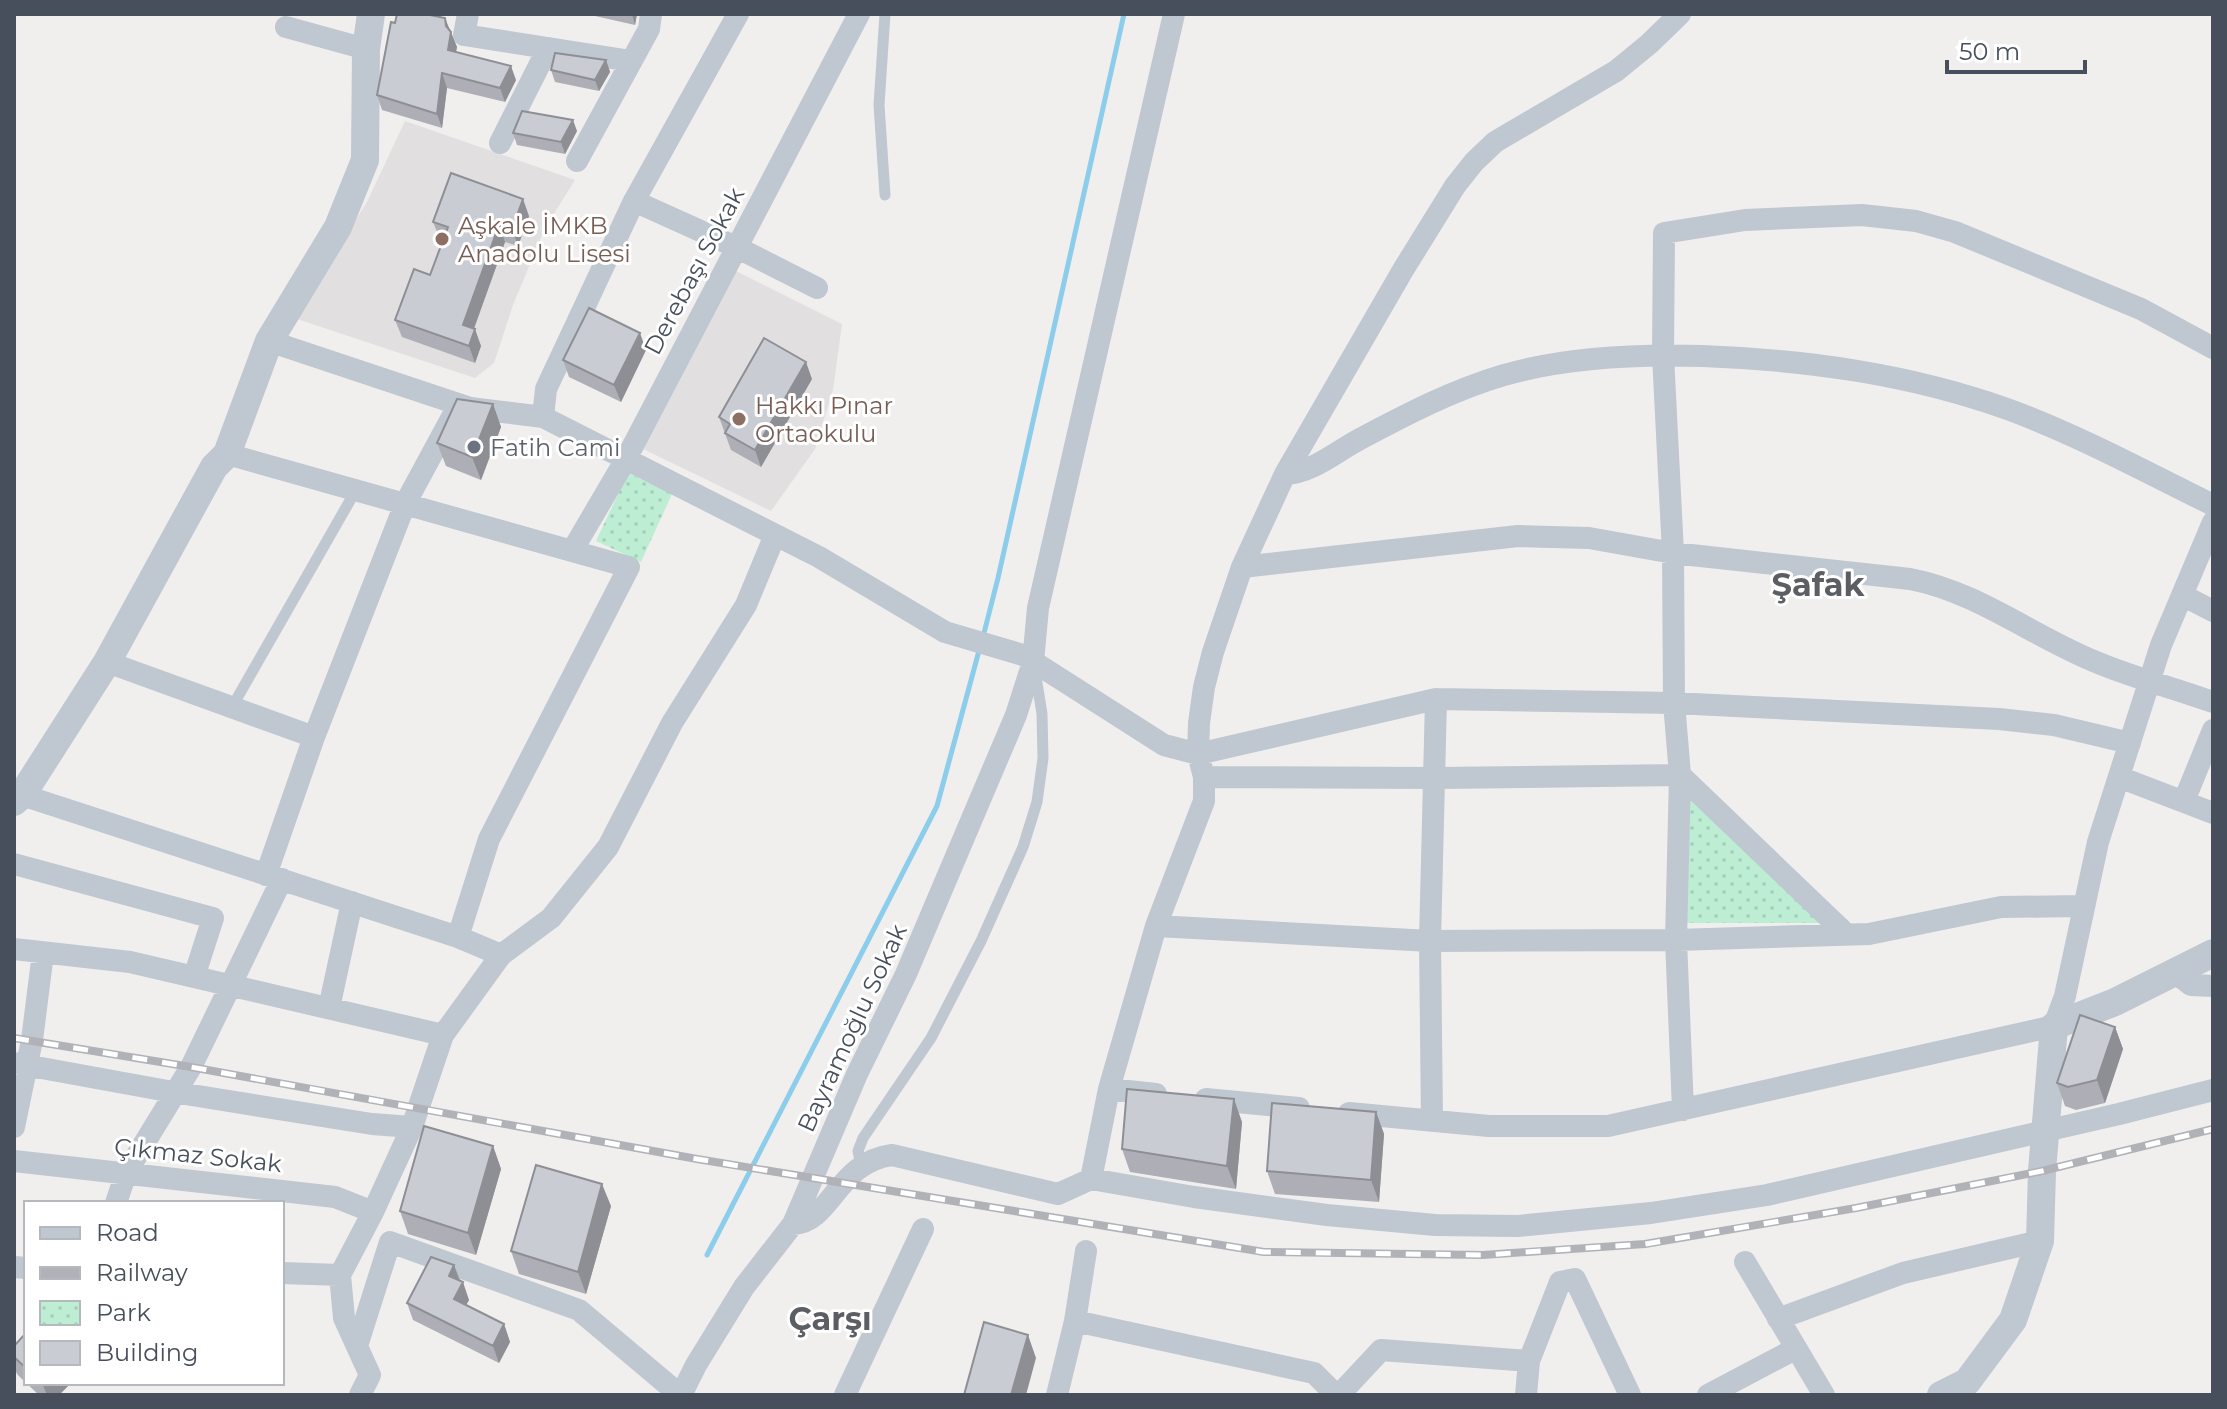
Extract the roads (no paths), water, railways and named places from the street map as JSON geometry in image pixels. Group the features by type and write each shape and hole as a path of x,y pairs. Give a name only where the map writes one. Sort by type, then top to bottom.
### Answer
{"street":[{"path":"371,14 366,49 365,160 338,227 269,341 227,454 214,467 107,662 18,799 352,902 458,937 501,955"},
{"path":"468,14 464,35 631,61"},
{"path":"577,161 649,29 651,14"},
{"path":"543,417 546,389 634,201 738,14"},
{"name":"Derebaşı Sokak","path":"572,551 626,459 859,14"},
{"name":"Bayramoğlu Sokak","path":"680,1395 744,1287 793,1224 857,1074 906,974 1016,715 1174,14"},
{"path":"1091,1179 1109,1089 1156,926 1204,801 1204,777 1198,754 1204,687 1213,652 1242,567 1285,474 1403,270 1455,186 1474,162 1495,142 1616,71 1680,14"},
{"path":"286,27 366,49"},
{"path":"500,143 548,48"},
{"path":"634,201 817,288"},
{"path":"1683,1110 1676,940 1680,775 1674,703 1673,553 1663,355 1664,233 1745,220 1862,215 1916,221 1955,232 2141,309 2213,348"},
{"path":"269,341 470,408 543,417 819,557 945,632 1028,658 1164,745 1198,754 1436,699 1674,703 2024,721 2130,743"},
{"path":"1285,474 1311,467 1434,400 1480,382 1562,362 1663,355 1767,358 1873,372 1947,390 2010,410 2069,434 2213,505"},
{"path":"117,1201 126,1173 191,1067 232,986 274,877 314,737 405,504 459,404"},
{"path":"227,454 629,567 489,839 458,937"},
{"path":"1941,1395 1967,1382 2013,1320 2040,1241 2054,1026 2065,996 2098,842 2161,645 2213,522"},
{"path":"360,1395 370,1375 344,1318 340,1275 412,1127 443,1035 501,955 551,918 608,847 672,723 746,605 775,535"},
{"path":"1242,567 1518,536 1589,538 1673,553 1910,579 1940,585 1972,598 2096,662 2213,702"},
{"path":"2182,595 2213,611"},
{"path":"107,662 314,737"},
{"path":"1432,1121 1430,941 1436,699"},
{"path":"2184,801 2213,730"},
{"path":"1204,777 1680,775 1846,934"},
{"path":"2119,777 2213,813"},
{"path":"14,864 213,918 194,977"},
{"path":"329,1008 352,902"},
{"path":"1156,926 1430,941 1676,940 1869,934 2001,907 2084,906"},
{"path":"14,949 130,962 443,1035"},
{"path":"14,1127 20,1064 43,953"},
{"path":"1109,1089 1489,1126 1608,1126 2054,1026 2115,1002 2213,953"},
{"path":"2174,972 2191,985 2213,986"},
{"path":"20,1064 372,1124 412,1127"},
{"path":"793,1224 805,1223 815,1216 861,1165 880,1157 905,1156 1058,1194 1091,1179 1327,1215 1435,1225 1518,1226 1651,1213 1740,1200 2213,1090"},
{"name":"Çıkmaz Sokak","path":"14,1161 335,1197 373,1212"},
{"path":"845,1395 923,1229"},
{"path":"1778,1319 1903,1273 2040,1241"},
{"path":"357,1346 390,1242 579,1310 680,1395"},
{"path":"1057,1395 1075,1321 1086,1251"},
{"path":"1745,1262 1824,1395"},
{"path":"284,1273 340,1275"},
{"path":"1526,1395 1529,1361 1560,1282 1575,1279 1630,1395"},
{"path":"1075,1321 1314,1373 1338,1395 1381,1350 1529,1361"},
{"path":"1708,1395 1795,1349"}],"lane":[{"path":"885,14 879,105 885,195"},
{"path":"232,707 356,490"},
{"path":"861,1165 858,1151 863,1138 931,1038 981,941 1031,825 1041,780 1043,747 1042,714 1028,658"}],"waterway":[{"path":"983,637 1124,14"},
{"path":"707,1255 937,806 980,647"}],"railway":[{"path":"14,1038 697,1159 1264,1252 1483,1255 1645,1244 1856,1208 2042,1171 2213,1129"}],"place":[{"name":"Aşkale İMKB Anadolu Lisesi","path":"442,239"},
{"name":"Hakkı Pınar Ortaokulu","path":"739,419"},
{"name":"Fatih Cami","path":"474,447"}],"district":[{"name":"Şafak","path":"1818,584"},
{"name":"Çarşı","path":"830,1318"}]}
